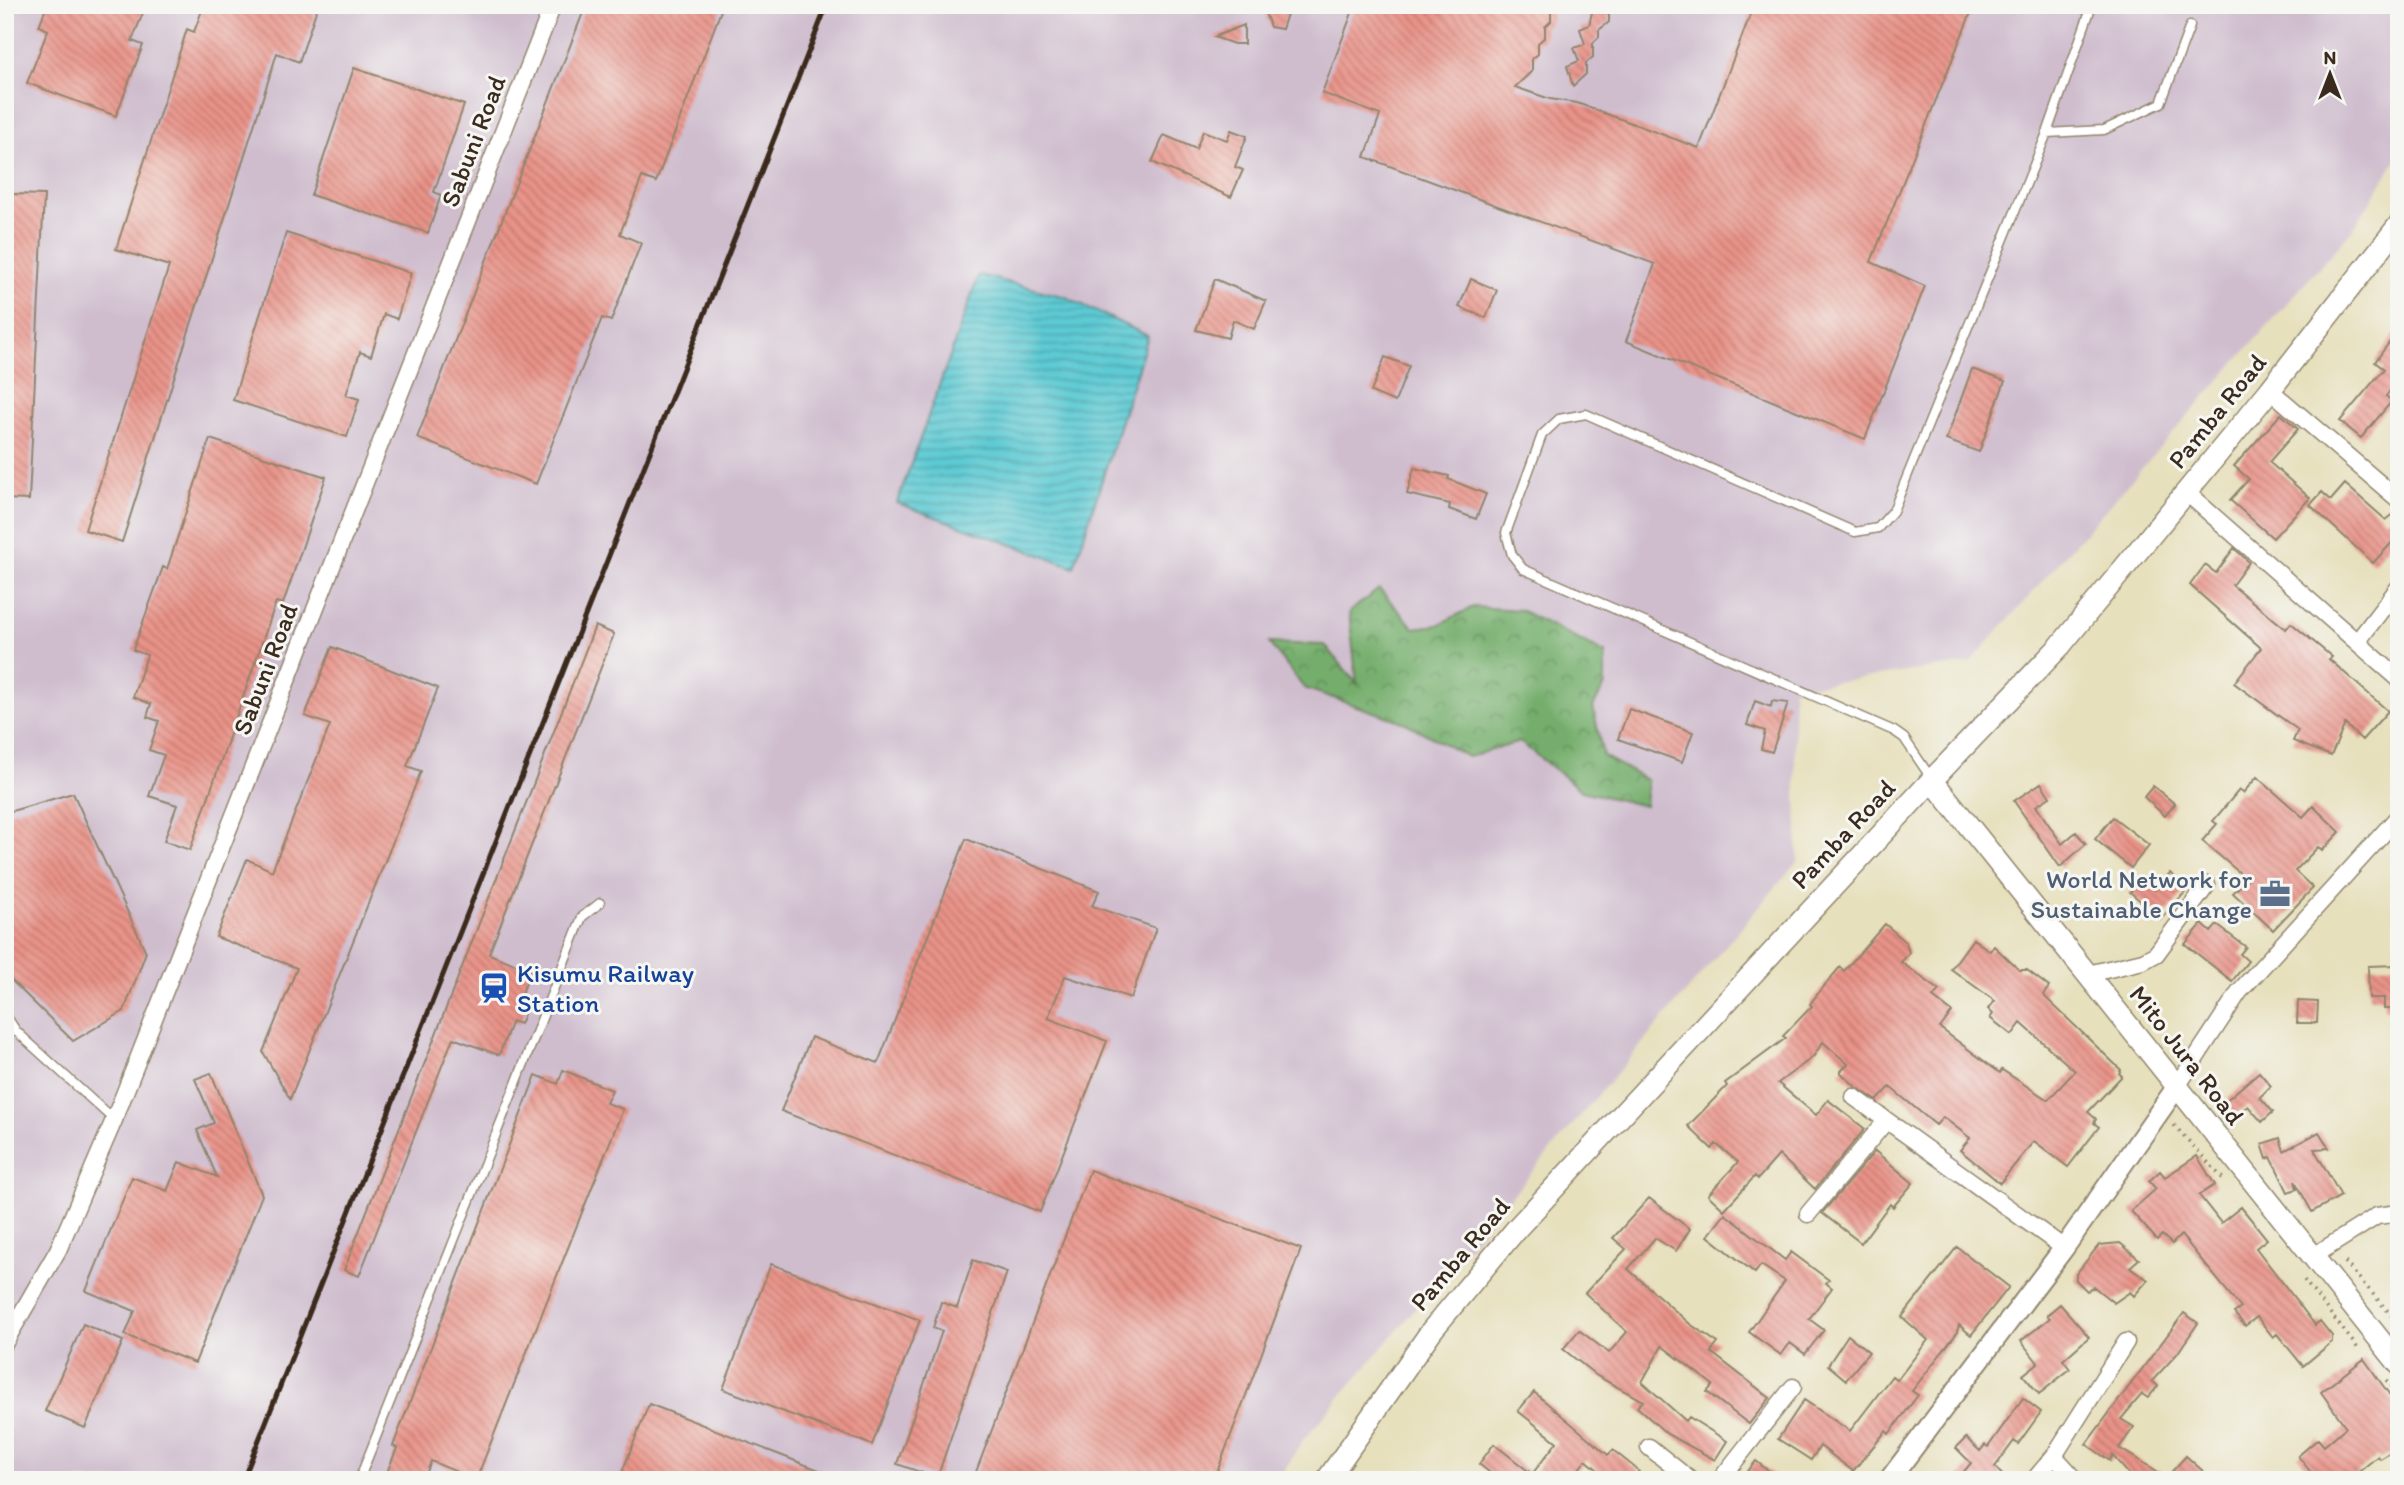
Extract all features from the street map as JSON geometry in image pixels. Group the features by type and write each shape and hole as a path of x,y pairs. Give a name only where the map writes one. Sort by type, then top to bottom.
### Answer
{"main road":[{"name":"Pamba Road","path":"1327,1480 1432,1330 1518,1227 1932,780 2060,646 2270,390 2399,225"},
{"name":"Mito Jura Road","path":"1932,780 2088,974 2306,1265 2390,1369"}],"street":[{"name":"Sabuni Road","path":"5,1342 58,1250 114,1120 553,5"},
{"path":"2270,390 2399,499"},
{"path":"2187,493 2399,678"},
{"path":"2357,642 2399,587"},
{"path":"1889,1480 2064,1248 2176,1088 2199,1048 2239,992 2399,816"},
{"path":"2088,974 2143,961 2156,954 2207,885"},
{"path":"1854,1097 2064,1248"},
{"path":"1808,1214 1885,1121"},
{"path":"2306,1265 2377,1216 2399,1213"},
{"path":"2034,1480 2054,1455 2126,1342"},
{"path":"1720,1480 1793,1387"},
{"path":"1649,1447 1690,1480"},
{"path":"2054,1455 2076,1480"},
{"path":"1663,1480 1673,1466"}],"lane":[{"path":"1932,780 1904,738 1894,731 1524,569 1512,555 1506,534 1542,435 1559,419 1586,414 1855,532 1878,528 1893,510 2047,133 2092,5"},
{"path":"2047,133 2104,131 2161,103 2190,26"},
{"path":"359,1480 582,917 600,903"},
{"path":"5,1014 16,1031 114,1120"}],"path":[{"path":"2160,1111 2226,1182"},
{"path":"2306,1265 2329,1315 2364,1355"},
{"path":"2390,1369 2399,1394"},
{"path":"5,1466 24,1480"}],"shaded area":[{"path":"5,5 2399,5 2399,156 2352,230 1970,663 1793,688 1798,861 1301,1443 1278,1480 5,1480"}],"green space":[{"path":"1379,589 1414,628 1438,625 1473,607 1520,610 1605,653 1605,685 1593,707 1603,756 1647,780 1645,806 1582,791 1520,742 1468,757 1406,723 1304,688 1269,643 1325,645 1357,684 1349,612"}],"water":[{"path":"979,275 1066,297 1148,336 1074,567 897,503"}],"building":[{"path":"47,5 146,5 132,41 143,45 116,116 27,83 48,30 39,26"},
{"path":"204,5 318,5 299,62 277,53 122,542 85,530 169,266 116,249 187,29 194,32"},
{"path":"586,5 723,5 656,182 642,177 620,234 641,243 611,321 602,318 536,484 417,438"},
{"path":"1355,5 1551,5 1551,21 1545,27 1545,37 1538,43 1538,54 1532,59 1532,71 1515,87 1550,99 1577,103 1699,148 1754,5 1974,5 1871,262 1925,286 1865,439 1626,341 1655,264 1365,157 1380,115 1322,93"},
{"path":"1264,9 1287,14 1282,29 1270,27"},
{"path":"1600,9 1609,15 1609,22 1599,30 1599,37 1593,43 1593,57 1586,63 1586,74 1573,86 1567,66 1579,61 1574,48 1585,44 1580,29 1589,25 1592,12"},
{"path":"1244,25 1244,44 1234,44 1214,37"},
{"path":"354,68 464,105 434,192 441,195 428,233 311,195"},
{"path":"1231,130 1247,136 1235,167 1243,170 1231,197 1152,162 1164,135 1196,149 1203,131 1227,140"},
{"path":"11,194 44,195 29,500 5,499 5,317"},
{"path":"286,233 411,273 397,319 384,314 371,356 360,352 346,395 359,399 347,437 233,400"},
{"path":"1215,279 1266,301 1254,329 1233,320 1228,338 1196,330"},
{"path":"1471,279 1497,290 1486,318 1459,307"},
{"path":"2399,329 2399,379 2386,396 2392,401 2361,438 2340,421 2384,369 2375,362"},
{"path":"1385,357 1409,366 1395,402 1371,392"},
{"path":"1972,369 2005,381 1979,452 1946,440"},
{"path":"2281,414 2298,429 2269,462 2310,498 2273,538 2230,500 2249,479 2234,466"},
{"path":"210,439 326,477 283,604 276,602 190,850 164,841 177,805 149,796 164,755 149,750 159,721 147,717 151,704 133,697 147,655 133,650 163,567 167,569"},
{"path":"1414,468 1449,476 1448,479 1486,494 1476,519 1449,509 1450,504 1407,494"},
{"path":"2345,484 2386,520 2399,510 2399,535 2373,563 2310,505 2322,492 2331,500"},
{"path":"2234,548 2249,562 2232,585 2286,629 2291,623 2332,657 2329,659 2388,711 2362,740 2345,724 2331,756 2293,741 2298,730 2234,683 2261,648 2190,585 2205,565 2216,573"},
{"path":"595,626 614,634 489,954 531,970 517,1006 526,1009 520,1024 512,1021 499,1055 453,1038 359,1276 344,1270"},
{"path":"332,647 438,688 407,766 421,771 290,1099 263,1052 297,968 216,937 247,859 272,871 330,725 305,716"},
{"path":"1755,701 1771,707 1772,701 1788,703 1772,752 1761,749 1765,731 1747,725"},
{"path":"1629,709 1693,732 1682,762 1618,739"},
{"path":"2257,777 2303,817 2313,806 2340,832 2322,851 2318,847 2295,871 2313,888 2273,930 2233,893 2247,879 2202,841 2217,824 2213,821 2239,790 2243,793"},
{"path":"2041,783 2050,797 2036,806 2062,844 2076,832 2086,844 2060,867 2014,801"},
{"path":"2153,786 2175,804 2165,816 2144,797"},
{"path":"73,793 146,952 124,1011 73,1041 5,974 5,813"},
{"path":"2113,817 2149,845 2131,868 2095,839"},
{"path":"966,839 1099,891 1092,906 1156,928 1131,998 1065,976 1048,1018 1107,1041 1040,1212 781,1111 811,1037 878,1063"},
{"path":"2170,873 2188,889 2161,919 2130,892 2142,878 2155,890"},
{"path":"1885,924 1906,942 1909,953 1901,962 1939,990 1933,997 1952,1012 1940,1028 2000,1073 2002,1070 2048,1100 2075,1071 2021,1023 2012,1035 1990,1018 1993,1014 1988,1009 1995,1001 1951,969 1973,939 1990,951 1994,946 2019,970 2027,970 2049,987 2043,995 2121,1070 2119,1073 2122,1076 2088,1112 2096,1119 2094,1123 2099,1127 2068,1167 2034,1141 2000,1183 1960,1150 1970,1138 1943,1117 1936,1125 1890,1087 1877,1101 1840,1072 1848,1064 1823,1042 1813,1057 1778,1083 1816,1115 1828,1100 1865,1129 1815,1189 1779,1155 1758,1179 1755,1176 1724,1210 1708,1195 1738,1162 1716,1144 1712,1149 1688,1126 1727,1086 1725,1083 1786,1038 1783,1036 1812,1006 1810,1004 1840,967 1844,971"},
{"path":"2202,924 2211,932 2217,925 2246,947 2240,954 2248,961 2232,981 2185,944"},
{"path":"2398,965 2399,1009 2384,1009 2384,998 2369,998 2368,966"},
{"path":"2298,1001 2318,1002 2317,1023 2297,1023"},
{"path":"563,1070 612,1090 606,1103 623,1109 476,1480 431,1461 424,1480 384,1480 397,1448 393,1446 536,1075 558,1084"},
{"path":"2259,1072 2271,1086 2260,1097 2273,1112 2262,1122 2248,1106 2234,1116 2223,1103"},
{"path":"211,1073 262,1195 195,1363 125,1335 135,1311 86,1291 132,1177 167,1191 179,1162 217,1177 197,1130 214,1123 195,1079"},
{"path":"2319,1132 2329,1148 2314,1149 2341,1196 2312,1212 2295,1181 2297,1189 2288,1192 2271,1157 2267,1159 2262,1144 2280,1138 2284,1151"},
{"path":"1875,1151 1913,1183 1893,1207 1890,1204 1861,1243 1822,1213"},
{"path":"2197,1156 2215,1185 2199,1195 2221,1223 2241,1207 2267,1239 2256,1248 2315,1325 2320,1321 2332,1336 2332,1342 2303,1366 2277,1334 2273,1337 2257,1317 2245,1326 2234,1313 2241,1308 2181,1235 2172,1244 2162,1235 2157,1240 2131,1211 2156,1189 2149,1181 2160,1171 2165,1177"},
{"path":"1090,1170 1301,1249 1214,1480 973,1480"},
{"path":"1649,1198 1690,1229 1676,1251 1655,1238 1628,1269 1690,1324 1718,1343 1711,1352 1770,1398 1749,1424 1707,1392 1713,1385 1662,1346 1642,1382 1686,1421 1689,1417 1727,1441 1715,1460 1667,1434 1637,1407 1643,1401 1597,1376 1563,1349 1579,1330 1609,1353 1627,1332 1585,1293 1626,1249 1613,1238"},
{"path":"1725,1214 1785,1260 1791,1252 1829,1280 1826,1283 1832,1288 1809,1319 1824,1330 1805,1354 1790,1343 1781,1355 1749,1332 1785,1281 1761,1265 1755,1273 1708,1236"},
{"path":"2120,1243 2139,1259 2130,1267 2148,1280 2134,1296 2130,1292 2114,1303 2094,1287 2087,1291 2076,1280 2076,1274 2099,1245"},
{"path":"1957,1247 2009,1287 1971,1335 1959,1325 1956,1334 1912,1391 1918,1395 1889,1434 1886,1431 1853,1471 1820,1446 1811,1460 1778,1439 1804,1400 1850,1431 1892,1376 1897,1380 1928,1340 1902,1317"},
{"path":"973,1260 1007,1272 937,1478 897,1464 942,1331 933,1328 941,1302 957,1308"},
{"path":"771,1264 920,1320 872,1445 723,1389"},
{"path":"2060,1304 2089,1337 2063,1360 2070,1369 2039,1394 2023,1375 2038,1363 2021,1341 2050,1318 2047,1315"},
{"path":"2184,1313 2198,1323 2177,1354 2152,1381 2158,1386 2148,1398 2142,1394 2121,1419 2134,1427 2119,1448 2167,1477 2186,1456 2213,1480 2134,1480 2112,1455 2110,1461 2086,1444"},
{"path":"83,1324 123,1341 85,1428 45,1411"},
{"path":"1848,1335 1869,1352 1846,1380 1828,1365"},
{"path":"2364,1359 2399,1408 2399,1448 2380,1459 2378,1456 2349,1480 2317,1480 2298,1456 2318,1439 2324,1446 2346,1427 2321,1392"},
{"path":"1534,1392 1608,1455 1613,1450 1639,1471 1631,1480 1610,1480 1586,1460 1570,1480 1499,1480 1479,1464 1494,1444 1532,1474 1557,1442 1518,1411"},
{"path":"2023,1398 2041,1412 2018,1444 2014,1441 1995,1467 2005,1478 1957,1480 1971,1463 1956,1448 1966,1438 1980,1451 1985,1445 1988,1447"},
{"path":"649,1404 842,1479 619,1480"},
{"path":"1756,1461 1780,1480 1741,1480"}],"railway":[{"path":"243,1480 827,5"}],"place":[{"name":"World Network for Sustainable Change","path":"2275,894"},
{"name":"Kisumu Railway Station","path":"494,988"}]}
